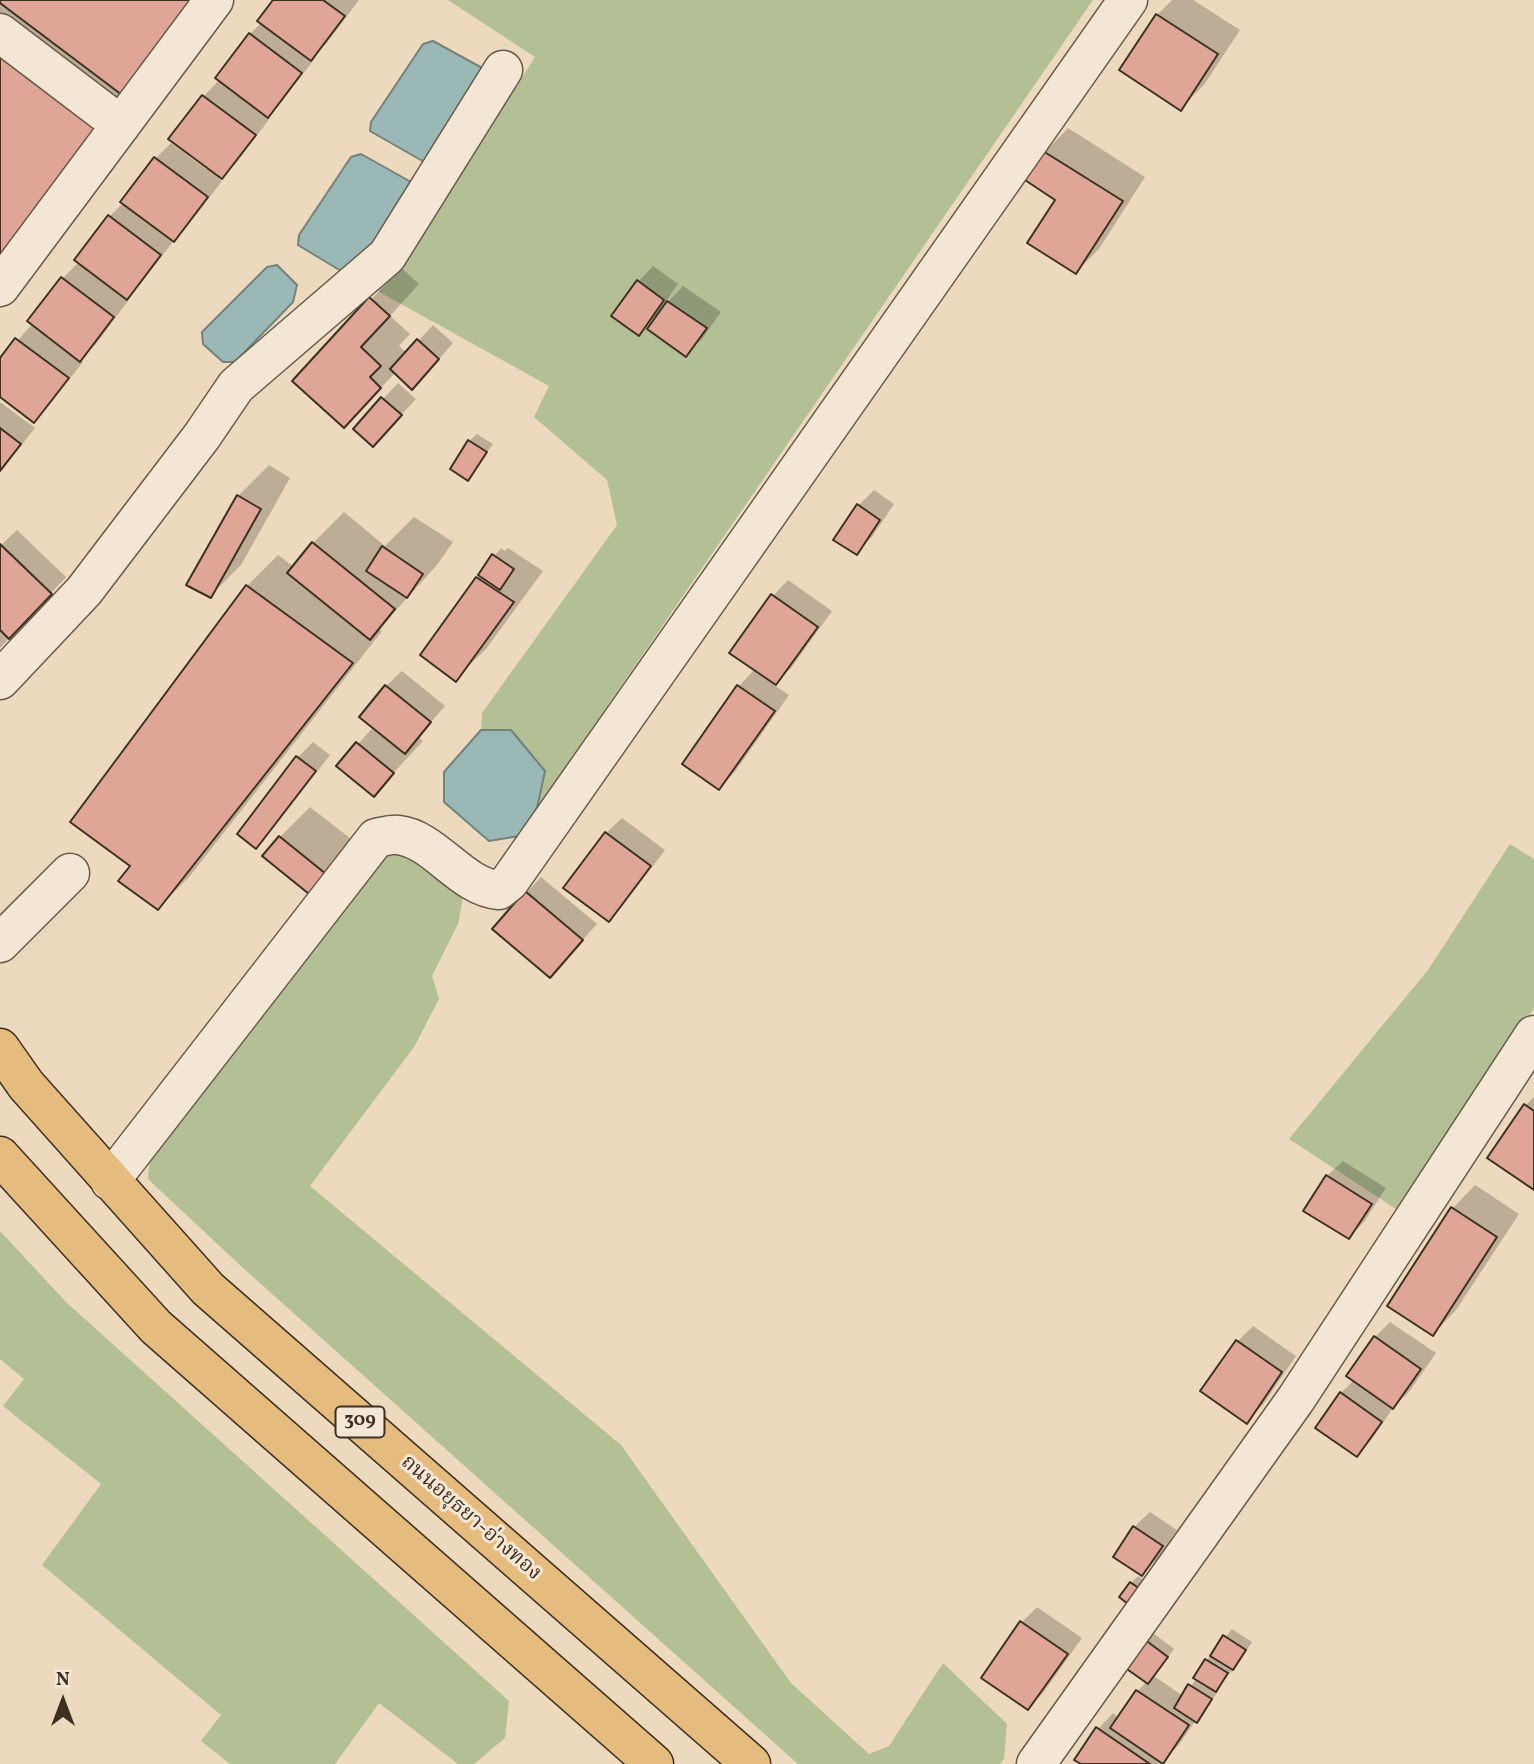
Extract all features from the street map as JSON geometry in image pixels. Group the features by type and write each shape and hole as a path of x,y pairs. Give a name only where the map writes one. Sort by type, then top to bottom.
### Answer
{"main road":[{"name":"ถนนอยุธยา-อ่างทอง","path":"0,1048 26,1084 208,1289 751,1764"},
{"path":"0,1156 156,1327 654,1764"}],"street":[{"path":"0,287 214,0"},
{"path":"110,1181 376,838 398,835 417,841 485,889 499,890 509,882 1128,0"},
{"path":"0,33 121,125"},
{"path":"0,680 84,591 202,436 236,386 387,256 503,70"},
{"path":"0,943 70,873"},
{"path":"1036,1764 1296,1399 1534,1035"}],"green space":[{"path":"448,0 1093,0 537,808 511,730 481,730 482,713 617,525 607,480 534,417 549,386 374,289 405,261 535,57"},
{"path":"1510,844 1534,859 1534,1008 1396,1209 1289,1139 1428,970"},
{"path":"390,853 410,854 464,892 458,924 432,976 439,999 414,1047 310,1186 621,1445 791,1683 869,1754 889,1746 943,1663 1007,1724 1004,1759 1000,1764 798,1764 242,1267 148,1179 150,1154 371,862"},
{"path":"0,1231 66,1302 509,1701 505,1738 474,1764 458,1764 379,1703 335,1764 230,1764 201,1741 221,1715 42,1565 101,1484 3,1406 24,1379 0,1359"}],"water":[{"path":"433,41 484,69 426,163 370,131 371,122 423,44"},
{"path":"361,154 411,182 371,253 341,271 298,245 299,235 351,157"},
{"path":"277,265 297,285 293,302 235,362 223,362 203,344 202,332 267,267"},
{"path":"481,730 511,730 545,771 537,808 519,836 489,841 444,802 444,772"}],"building":[{"path":"0,0 194,0 122,95 0,3"},
{"path":"273,0 323,0 345,16 311,61 257,21"},
{"path":"1156,14 1218,54 1181,111 1119,70"},
{"path":"249,33 302,73 268,118 215,78"},
{"path":"0,54 100,128 0,261"},
{"path":"202,95 256,135 222,179 168,139"},
{"path":"1043,151 1123,201 1076,274 1027,243 1055,200 1025,180"},
{"path":"154,157 208,197 174,242 120,202"},
{"path":"108,215 161,255 127,300 74,260"},
{"path":"61,277 114,317 80,362 27,321"},
{"path":"637,280 664,300 639,336 611,316"},
{"path":"369,297 390,316 361,347 381,366 370,377 381,388 344,428 292,381"},
{"path":"667,301 707,328 686,357 647,329"},
{"path":"15,338 69,378 34,423 0,397 0,358"},
{"path":"417,339 439,359 412,390 390,369"},
{"path":"381,397 402,415 373,447 353,429"},
{"path":"0,428 21,444 0,471"},
{"path":"468,440 487,452 468,481 450,469"},
{"path":"237,495 261,509 211,598 186,585"},
{"path":"857,504 880,520 857,555 833,540"},
{"path":"312,542 395,609 370,640 287,573"},
{"path":"0,544 52,594 9,639 0,630"},
{"path":"382,546 423,574 407,598 366,571"},
{"path":"492,554 514,569 500,590 478,575"},
{"path":"476,577 514,602 456,682 420,655"},
{"path":"246,585 353,663 158,910 118,881 130,866 70,822"},
{"path":"771,594 818,627 776,685 729,653"},
{"path":"385,685 431,722 405,754 359,717"},
{"path":"737,685 775,711 719,790 682,764"},
{"path":"356,742 394,773 374,797 336,766"},
{"path":"296,756 316,771 256,849 237,834"},
{"path":"605,832 651,866 609,922 563,888"},
{"path":"279,836 326,874 309,894 262,856"},
{"path":"525,891 583,940 550,978 492,929"},
{"path":"1524,1104 1534,1111 1534,1190 1487,1158"},
{"path":"1326,1175 1372,1204 1349,1239 1303,1211"},
{"path":"1451,1207 1497,1237 1433,1336 1387,1306"},
{"path":"1374,1336 1421,1369 1393,1409 1346,1376"},
{"path":"1236,1340 1282,1372 1247,1424 1200,1391"},
{"path":"1340,1392 1382,1422 1357,1457 1315,1428"},
{"path":"1133,1526 1163,1546 1142,1576 1113,1557"},
{"path":"1130,1582 1143,1591 1132,1607 1119,1597"},
{"path":"1020,1621 1068,1654 1028,1710 981,1678"},
{"path":"1223,1635 1246,1650 1233,1670 1210,1656"},
{"path":"1144,1639 1168,1657 1148,1684 1124,1667"},
{"path":"1205,1659 1228,1673 1216,1692 1193,1678"},
{"path":"1188,1684 1212,1699 1197,1723 1174,1708"},
{"path":"1136,1690 1189,1725 1163,1764 1110,1728"},
{"path":"1096,1727 1150,1764 1081,1764 1074,1760"}]}
